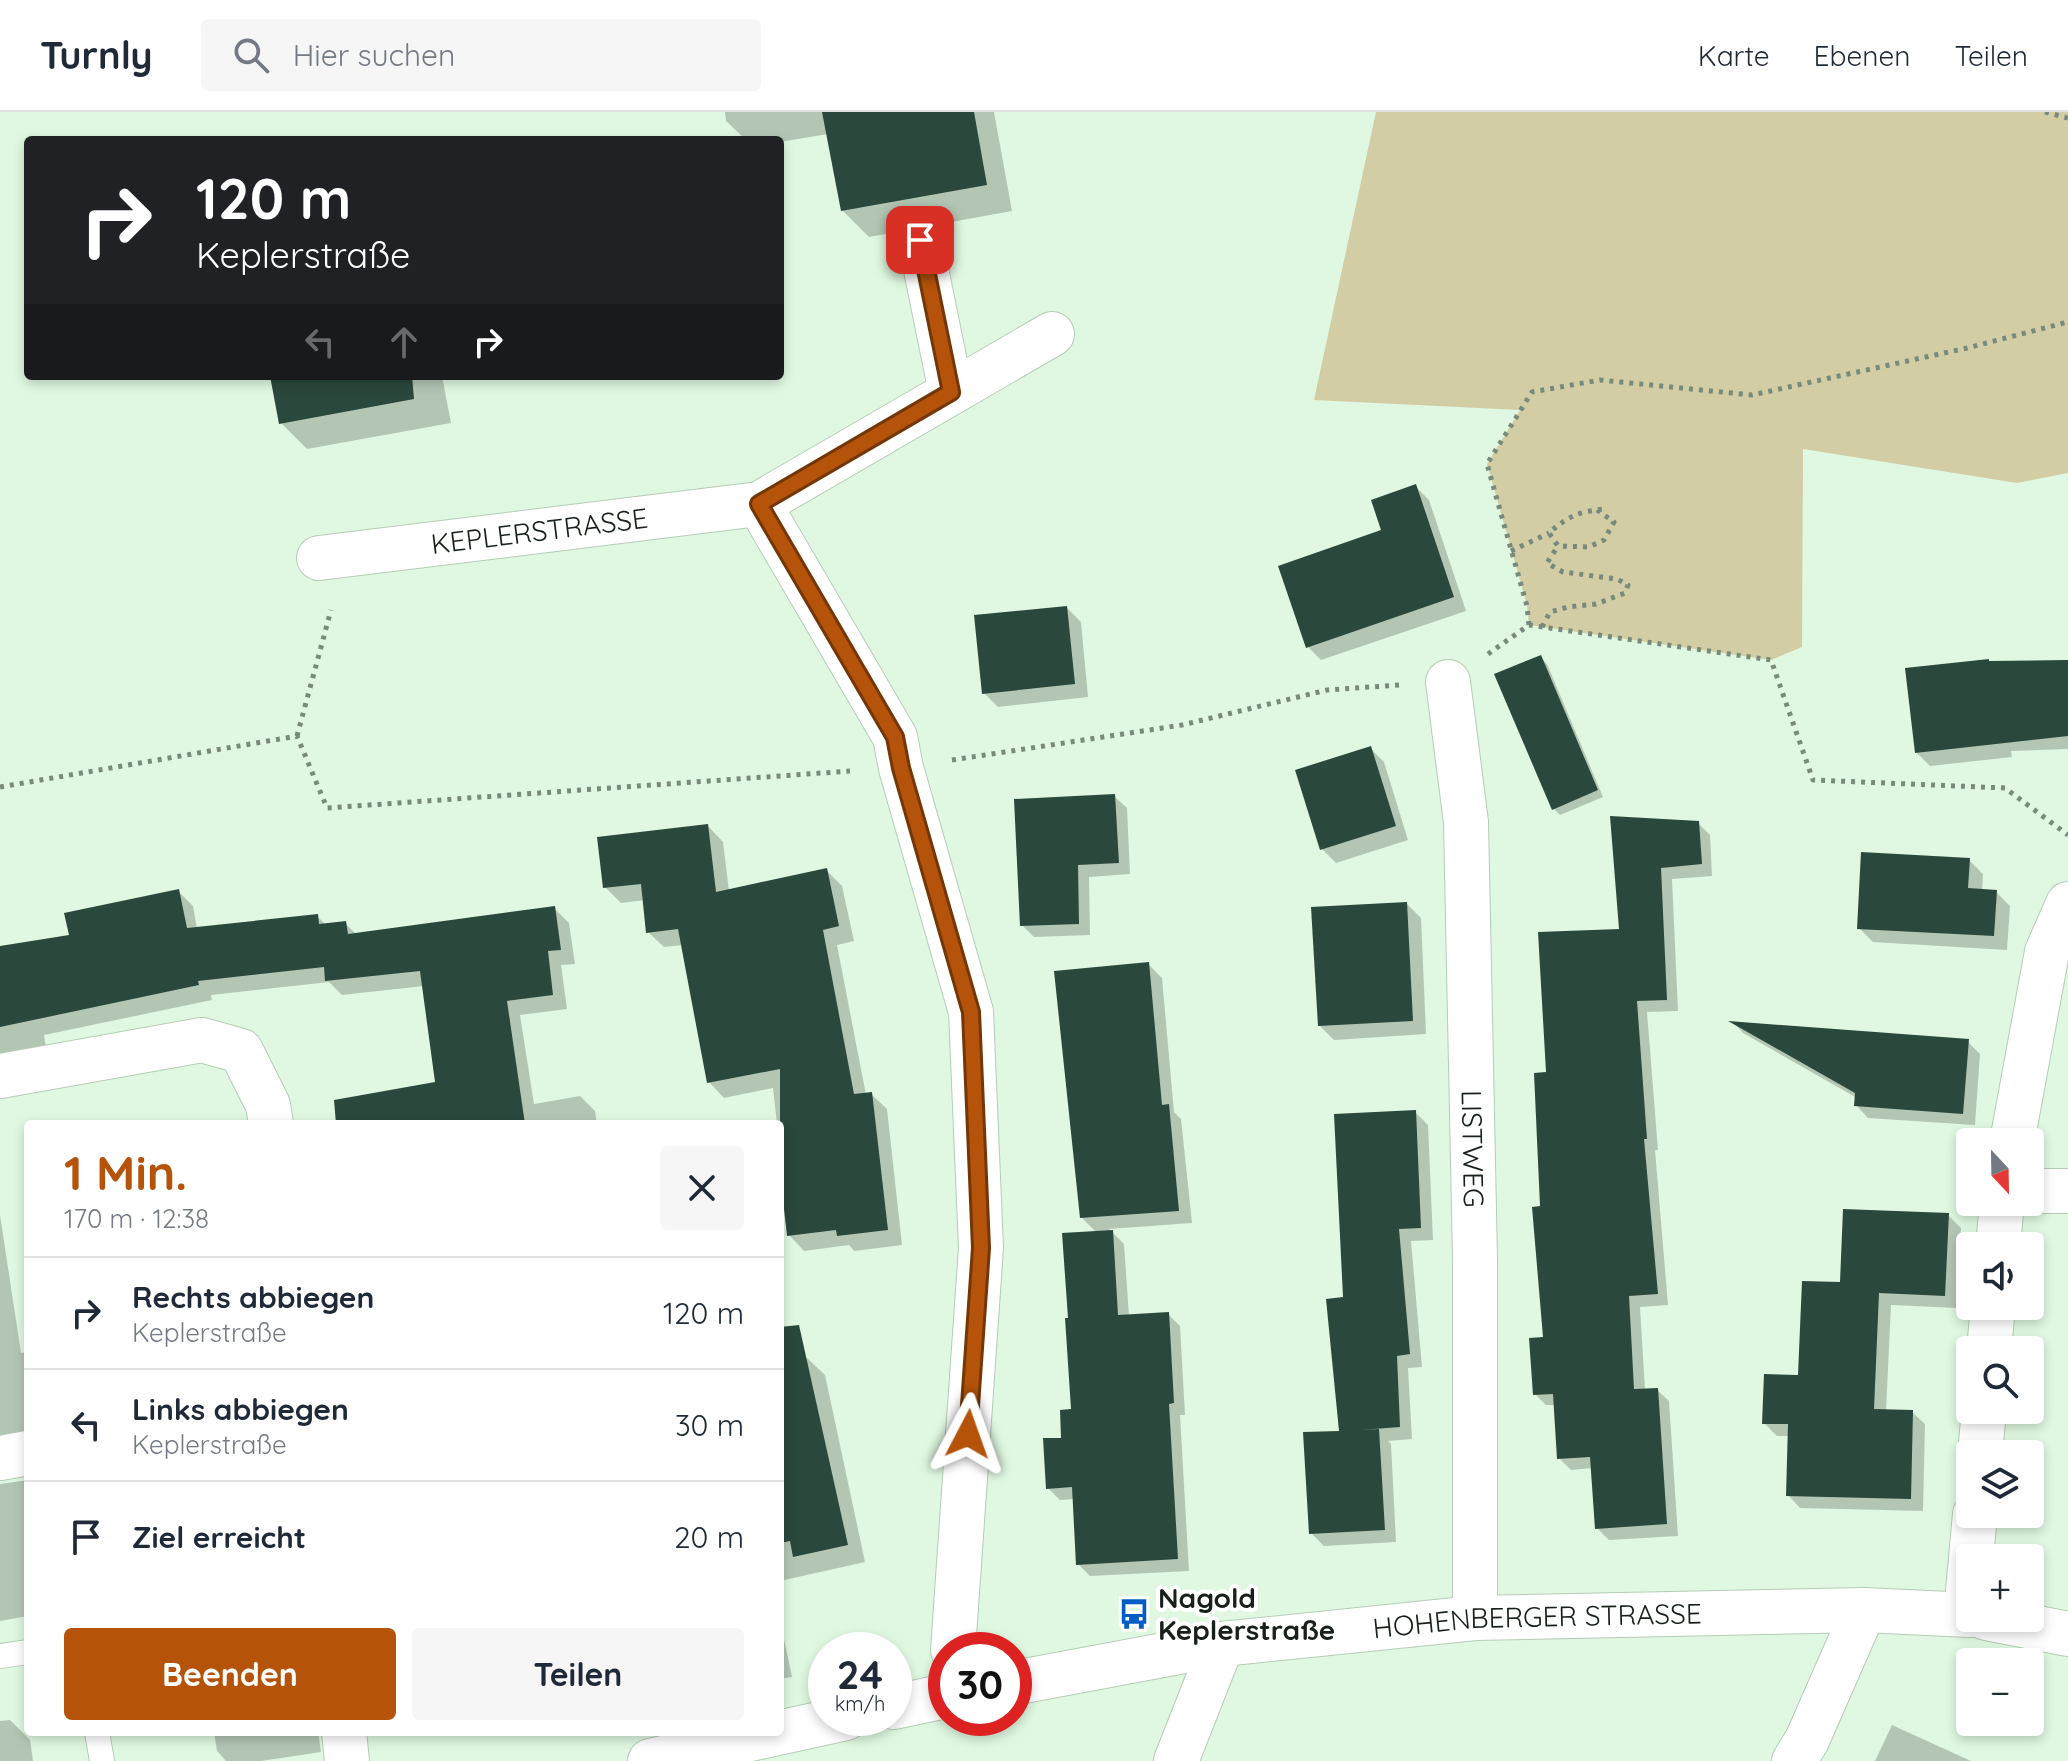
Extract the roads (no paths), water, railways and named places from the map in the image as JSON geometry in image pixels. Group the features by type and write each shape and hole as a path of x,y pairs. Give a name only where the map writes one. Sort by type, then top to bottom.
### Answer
{"street":[{"path":"920,240 951,392"},
{"name":"KEPLERSTRASSE","path":"332,556 759,504 1052,334"},
{"path":"759,504 895,737 901,768 971,1012 981,1248 954,1632"},
{"name":"LISTWEG","path":"1448,682 1466,822 1475,1259 1475,1618"},
{"path":"2015,1128 2047,952 2068,904"},
{"path":"0,1076 202,1040 241,1051 268,1105 270,1120"},
{"path":"2044,1191 2068,1191"},
{"path":"0,1458 24,1454"},
{"path":"1794,1761 1807,1740 1864,1610"},
{"name":"HOHENBERGER STRASSE","path":"1032,1680 1222,1644 1475,1618 1864,1610 1956,1615"},
{"name":"HOHENBERGER STRASSE","path":"2044,1629 2068,1634"},
{"path":"1176,1761 1222,1644"},
{"path":"784,1732 808,1726"},
{"path":"344,1736 347,1761"},
{"path":"650,1761 764,1736"}],"lane":[{"path":"0,1656 24,1653"},
{"path":"98,1736 102,1761"}],"place":[{"name":"Nagold Keplerstraße","path":"1134,1614"}]}
